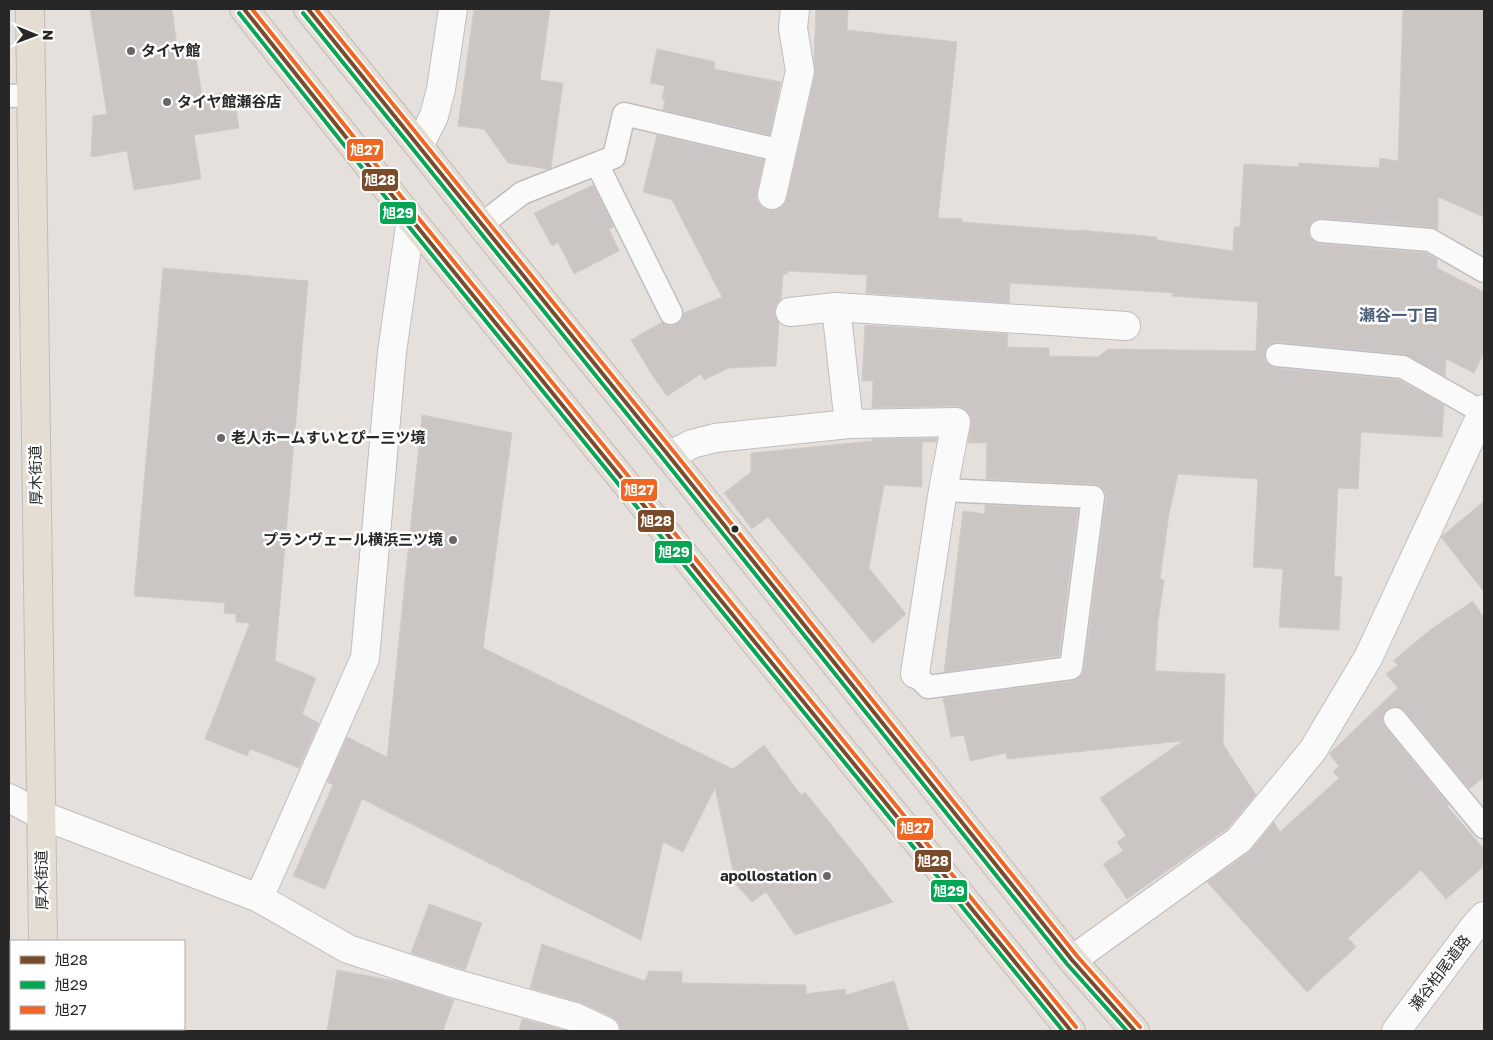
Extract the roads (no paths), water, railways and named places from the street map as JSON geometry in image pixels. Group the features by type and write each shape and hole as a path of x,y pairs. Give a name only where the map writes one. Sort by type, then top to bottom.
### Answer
{"main road":[{"name":"厚木街道","path":"30,9 20,96 43,940"},
{"path":"244,9 411,219 1071,1031"},
{"path":"308,9 1072,960 1135,1031"}],"street":[{"path":"419,146 434,116 441,88 452,9"},
{"path":"772,195 800,71 793,28 795,9"},
{"path":"259,898 364,658 392,352 411,219"},
{"path":"836,307 849,424"},
{"path":"790,312 836,307 1126,326"},
{"path":"1072,960 1239,840 1313,750 1368,658 1483,410"},
{"path":"669,456 692,444 715,438 849,424 956,422 943,490 915,674"},
{"path":"9,798 41,815 259,898 348,949 453,983 575,1017 605,1031"},
{"name":"瀬谷柏尾道路","path":"1396,1031 1484,916"}],"lane":[{"path":"481,225 522,193 614,157 624,114 782,151"},
{"path":"597,164 671,313"},
{"path":"1321,231 1430,240 1484,272"},
{"path":"1277,355 1403,367 1483,410"},
{"path":"915,674 928,686 1071,668 1093,497 943,490"},
{"path":"1394,719 1484,827"}],"place":[{"name":"タイヤ館","path":"131,51"},
{"name":"タイヤ館瀬谷店","path":"167,102"},
{"name":"老人ホームすいとぴー三ツ境","path":"221,438"},
{"name":"プランヴェール横浜三ツ境","path":"453,540"},
{"name":"apollostation","path":"827,876"}],"district":[{"name":"瀬谷一丁目","path":"1399,315"}]}
